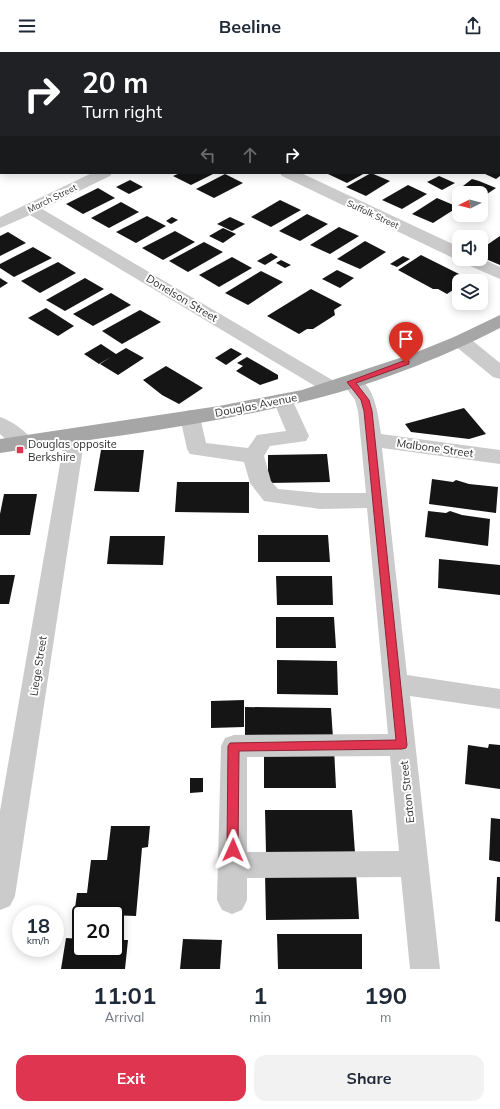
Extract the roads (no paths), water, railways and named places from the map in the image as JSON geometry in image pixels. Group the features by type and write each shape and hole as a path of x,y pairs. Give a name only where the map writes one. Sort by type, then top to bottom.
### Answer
{"main road":[{"name":"Douglas Avenue","path":"0,446 190,417 283,400 342,385 461,341 500,321"}],"street":[{"name":"March Street","path":"0,223 102,174"},
{"name":"Suffolk Street","path":"290,174 452,251"},
{"name":"Donelson Street","path":"31,208 342,385"},
{"path":"483,266 500,274"},
{"path":"461,341 500,373"},
{"name":"Eaton Street","path":"342,385 365,400 371,440 425,969"},
{"path":"253,456 264,440 299,436 283,400"},
{"path":"190,417 197,449 253,456"},
{"path":"0,424 24,443"},
{"name":"Liege Street","path":"0,896 75,435"},
{"name":"Malbone Street","path":"371,440 500,457"},
{"path":"253,456 261,484 272,496 320,501 377,500"},
{"path":"395,683 500,699"},
{"path":"232,900 234,746 402,745"},
{"path":"232,865 414,864"}],"place":[{"name":"Douglas opposite Berkshire","path":"20,450"}]}
